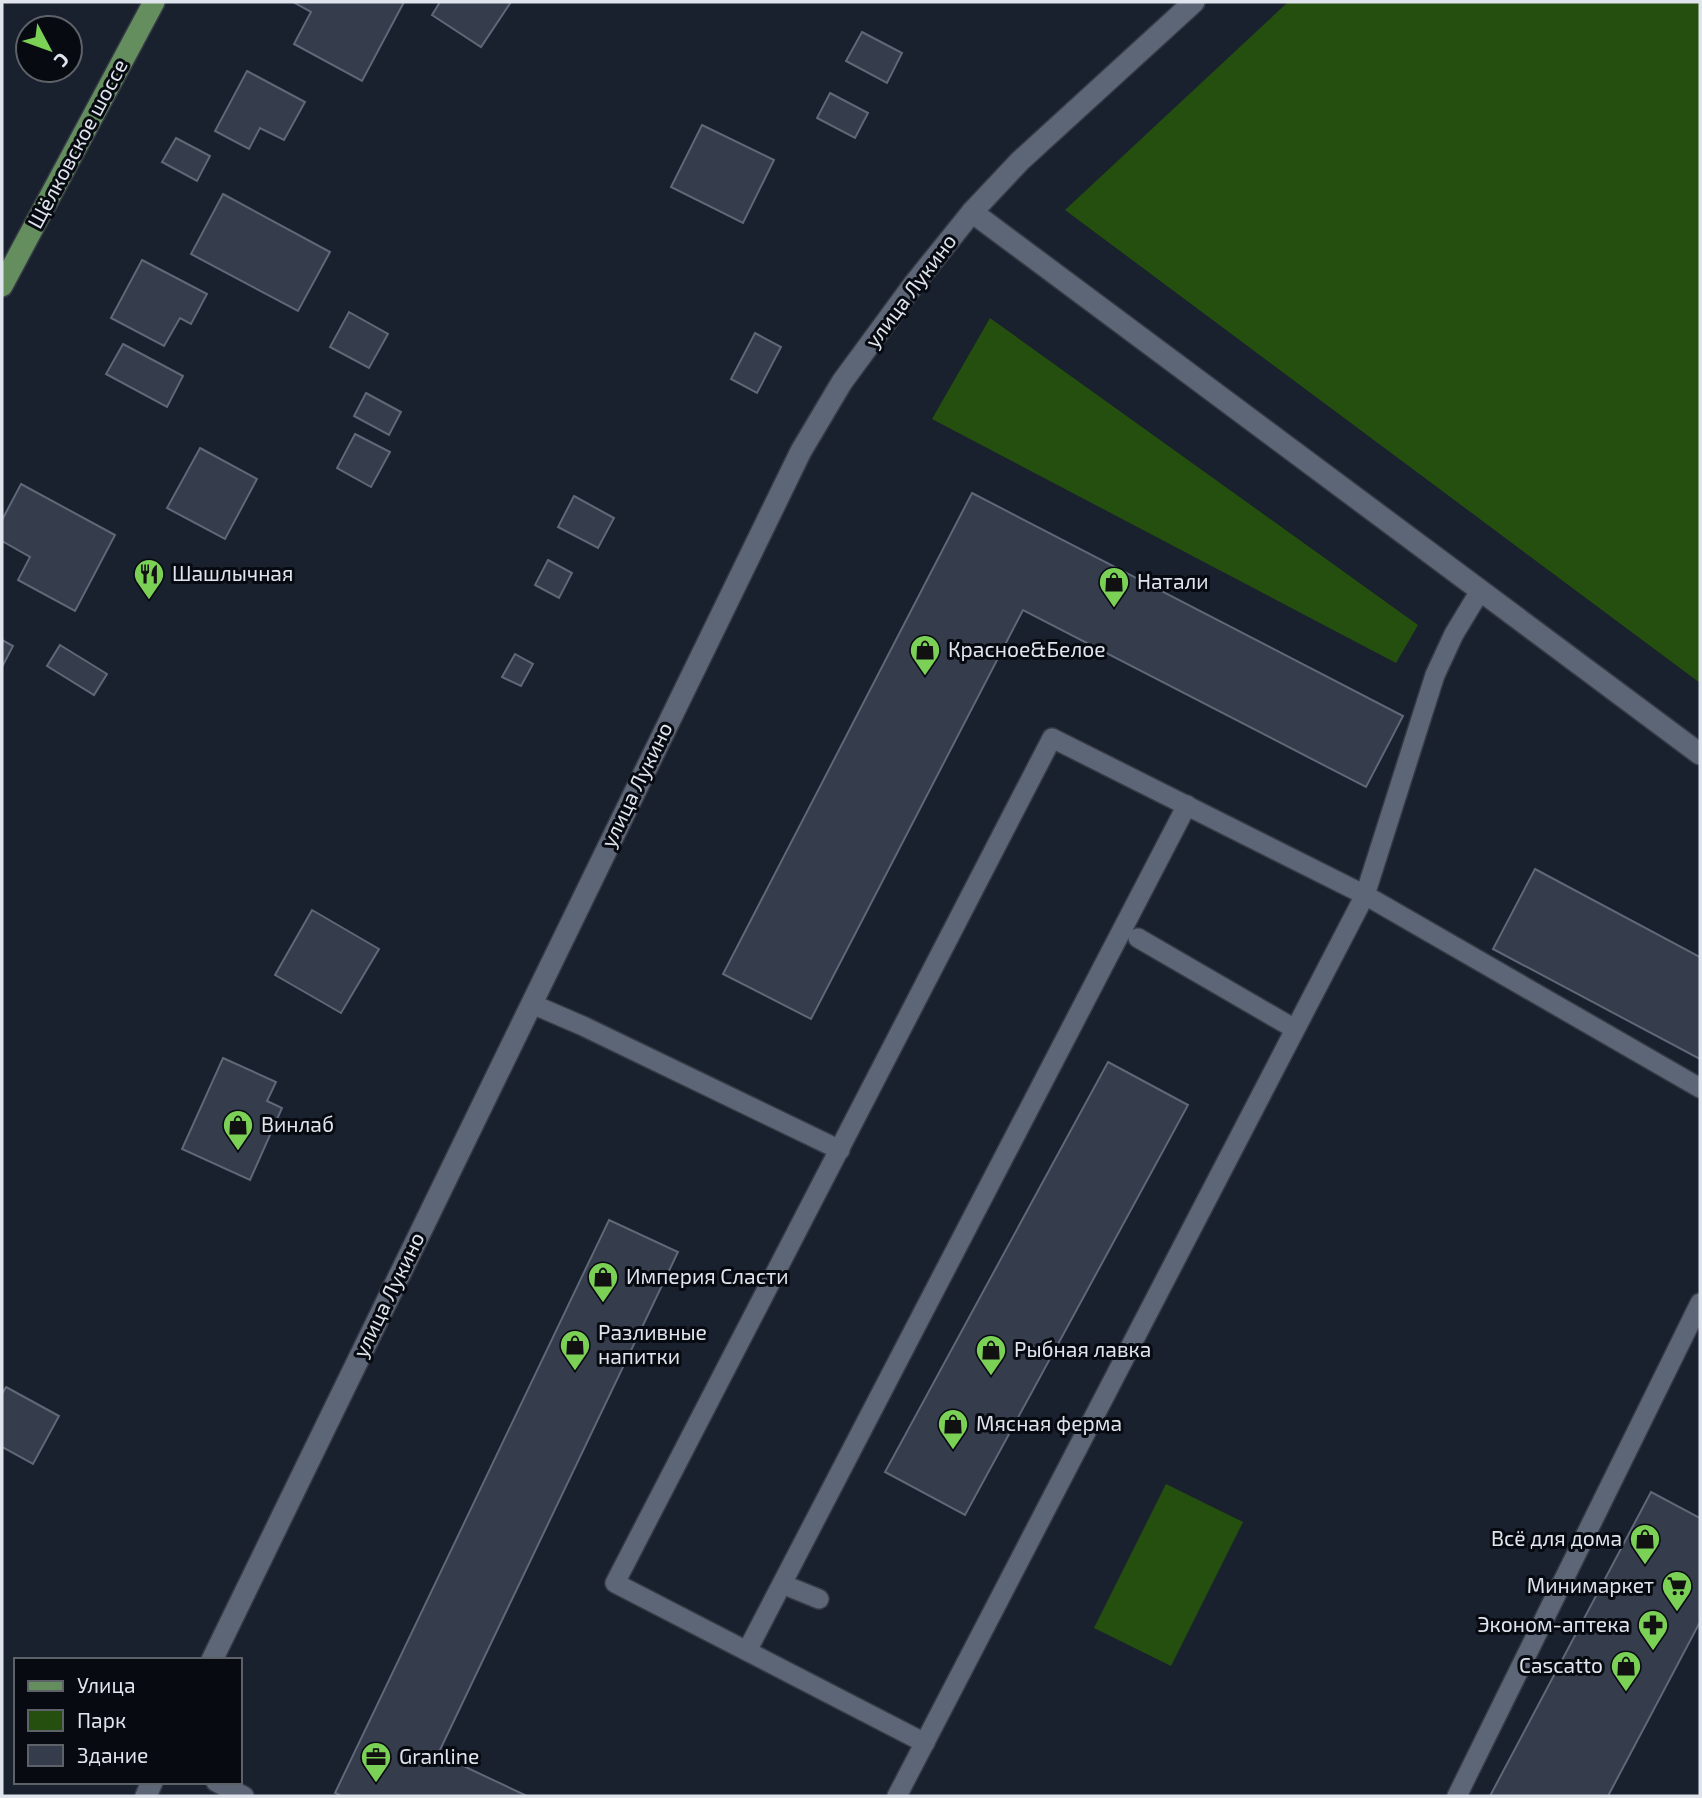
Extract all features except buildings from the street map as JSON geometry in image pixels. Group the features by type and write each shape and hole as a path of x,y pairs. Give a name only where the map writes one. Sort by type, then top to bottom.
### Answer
{"main road":[{"name":"Щёлковское шоссе","path":"2,286 154,2"}],"street":[{"name":"улица Лукино","path":"213,1658 801,451 842,382 914,284 972,212 1020,161 1194,2"},
{"path":"972,212 1700,754"}],"lane":[{"path":"897,1796 1365,895 1435,674 1454,634 1480,591"},
{"path":"925,1743 615,1583 1052,738 1365,895 1700,1088"},
{"path":"747,1651 1187,805"},
{"path":"1138,938 1296,1029"},
{"path":"531,1004 840,1150"},
{"path":"1457,1796 1700,1303"},
{"path":"782,1584 819,1600"},
{"path":"220,1784 244,1796"}],"green space":[{"path":"1288,2 1700,2 1700,683 1065,210"},
{"path":"990,318 1418,625 1396,663 932,419"},
{"path":"1166,1484 1243,1522 1171,1666 1094,1628"}],"place":[{"name":"Шашлычная","path":"149,601"},
{"name":"Натали","path":"1114,609"},
{"name":"Красное&Белое","path":"925,677"},
{"name":"Винлаб","path":"238,1152"},
{"name":"Империя Сласти","path":"603,1304"},
{"name":"Разливные напитки","path":"575,1372"},
{"name":"Рыбная лавка","path":"991,1377"},
{"name":"Мясная ферма","path":"953,1451"},
{"name":"Всё для дома","path":"1645,1566"},
{"name":"Минимаркет","path":"1677,1613"},
{"name":"Эконом-аптека","path":"1653,1652"},
{"name":"Cascatto","path":"1626,1693"},
{"name":"Granline","path":"376,1784"}]}
